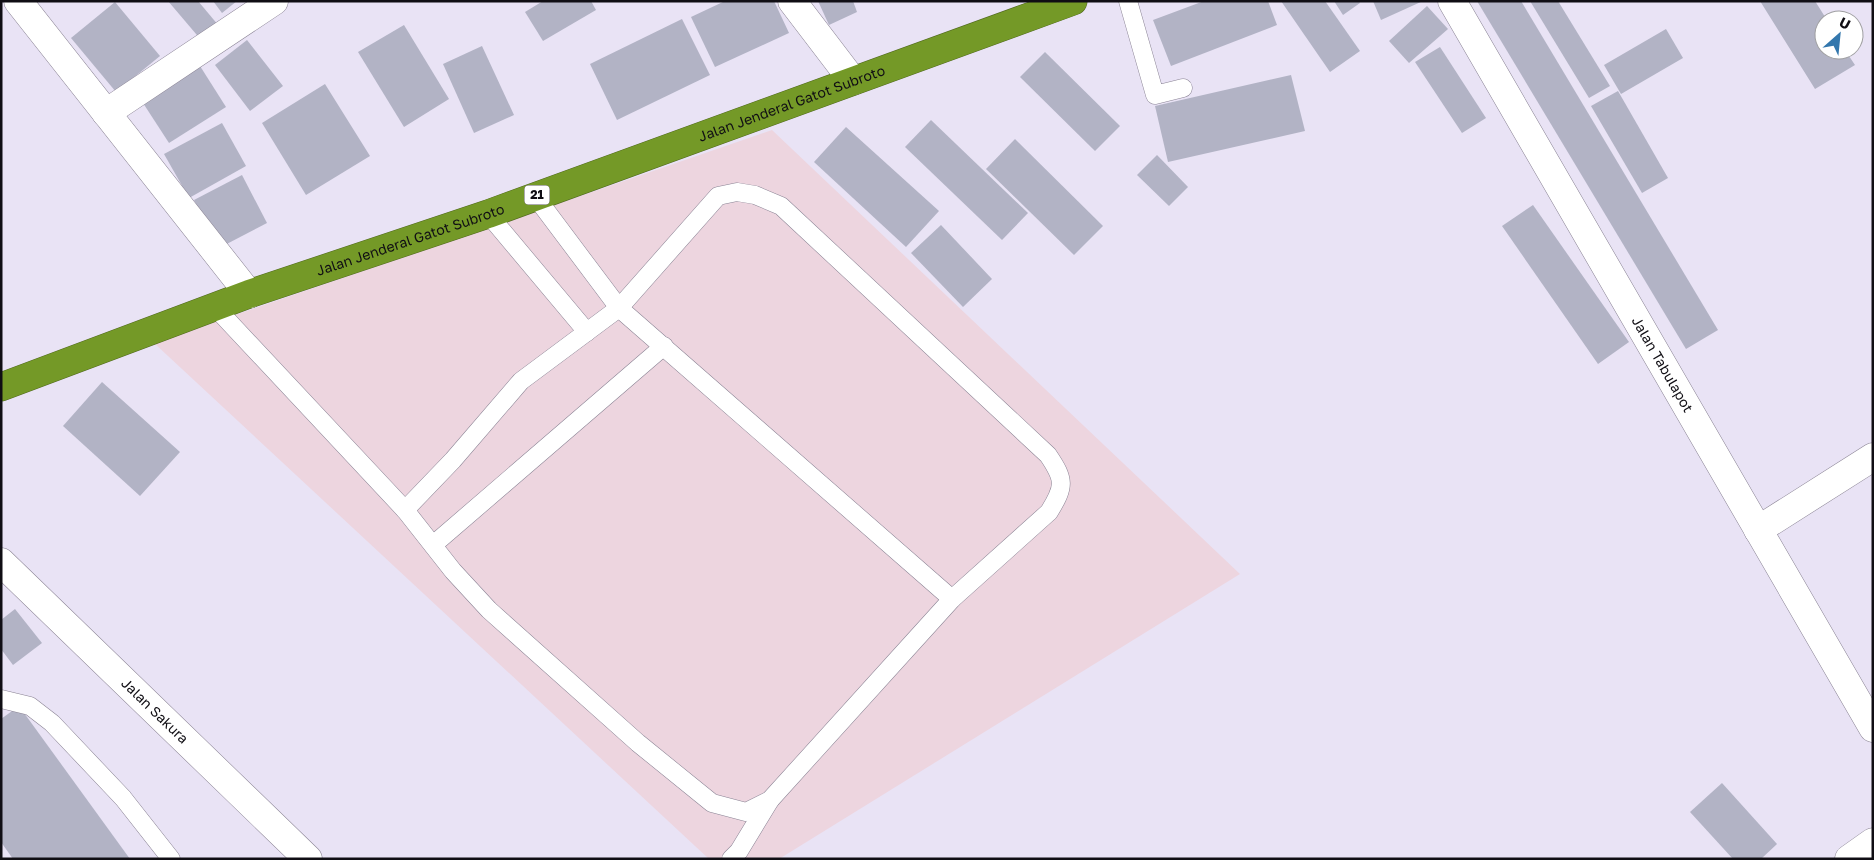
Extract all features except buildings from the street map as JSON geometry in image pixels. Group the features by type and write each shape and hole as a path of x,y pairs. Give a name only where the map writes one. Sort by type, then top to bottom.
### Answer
{"highway":[{"name":"Jalan Jenderal Gatot Subroto","path":"1,387 249,294 488,214 1073,1"}],"street":[{"path":"18,1 249,294"},
{"path":"106,114 274,1"},
{"path":"792,1 853,80"},
{"name":"Jalan Tabulapot","path":"1452,1 1873,728"},
{"path":"1758,530 1873,457"},
{"name":"Jalan Sakura","path":"1,562 308,859"},
{"path":"1849,859 1873,842"}],"lane":[{"path":"1128,1 1155,95 1183,88"},
{"path":"405,510 453,460 521,381 619,308 718,196 737,192 755,195 781,206 1048,455 1057,468 1062,485 1058,497 1049,512 952,599 770,800 731,859"},
{"path":"535,196 619,308 952,599"},
{"path":"488,214 587,332"},
{"path":"215,307 405,510 453,570 489,610 638,743 712,803 746,812 770,800"},
{"path":"433,545 664,346"},
{"path":"1,699 30,706 52,724 123,798 171,859"}],"shaded area":[{"path":"772,130 1240,574 779,859 709,859 154,343"}]}
